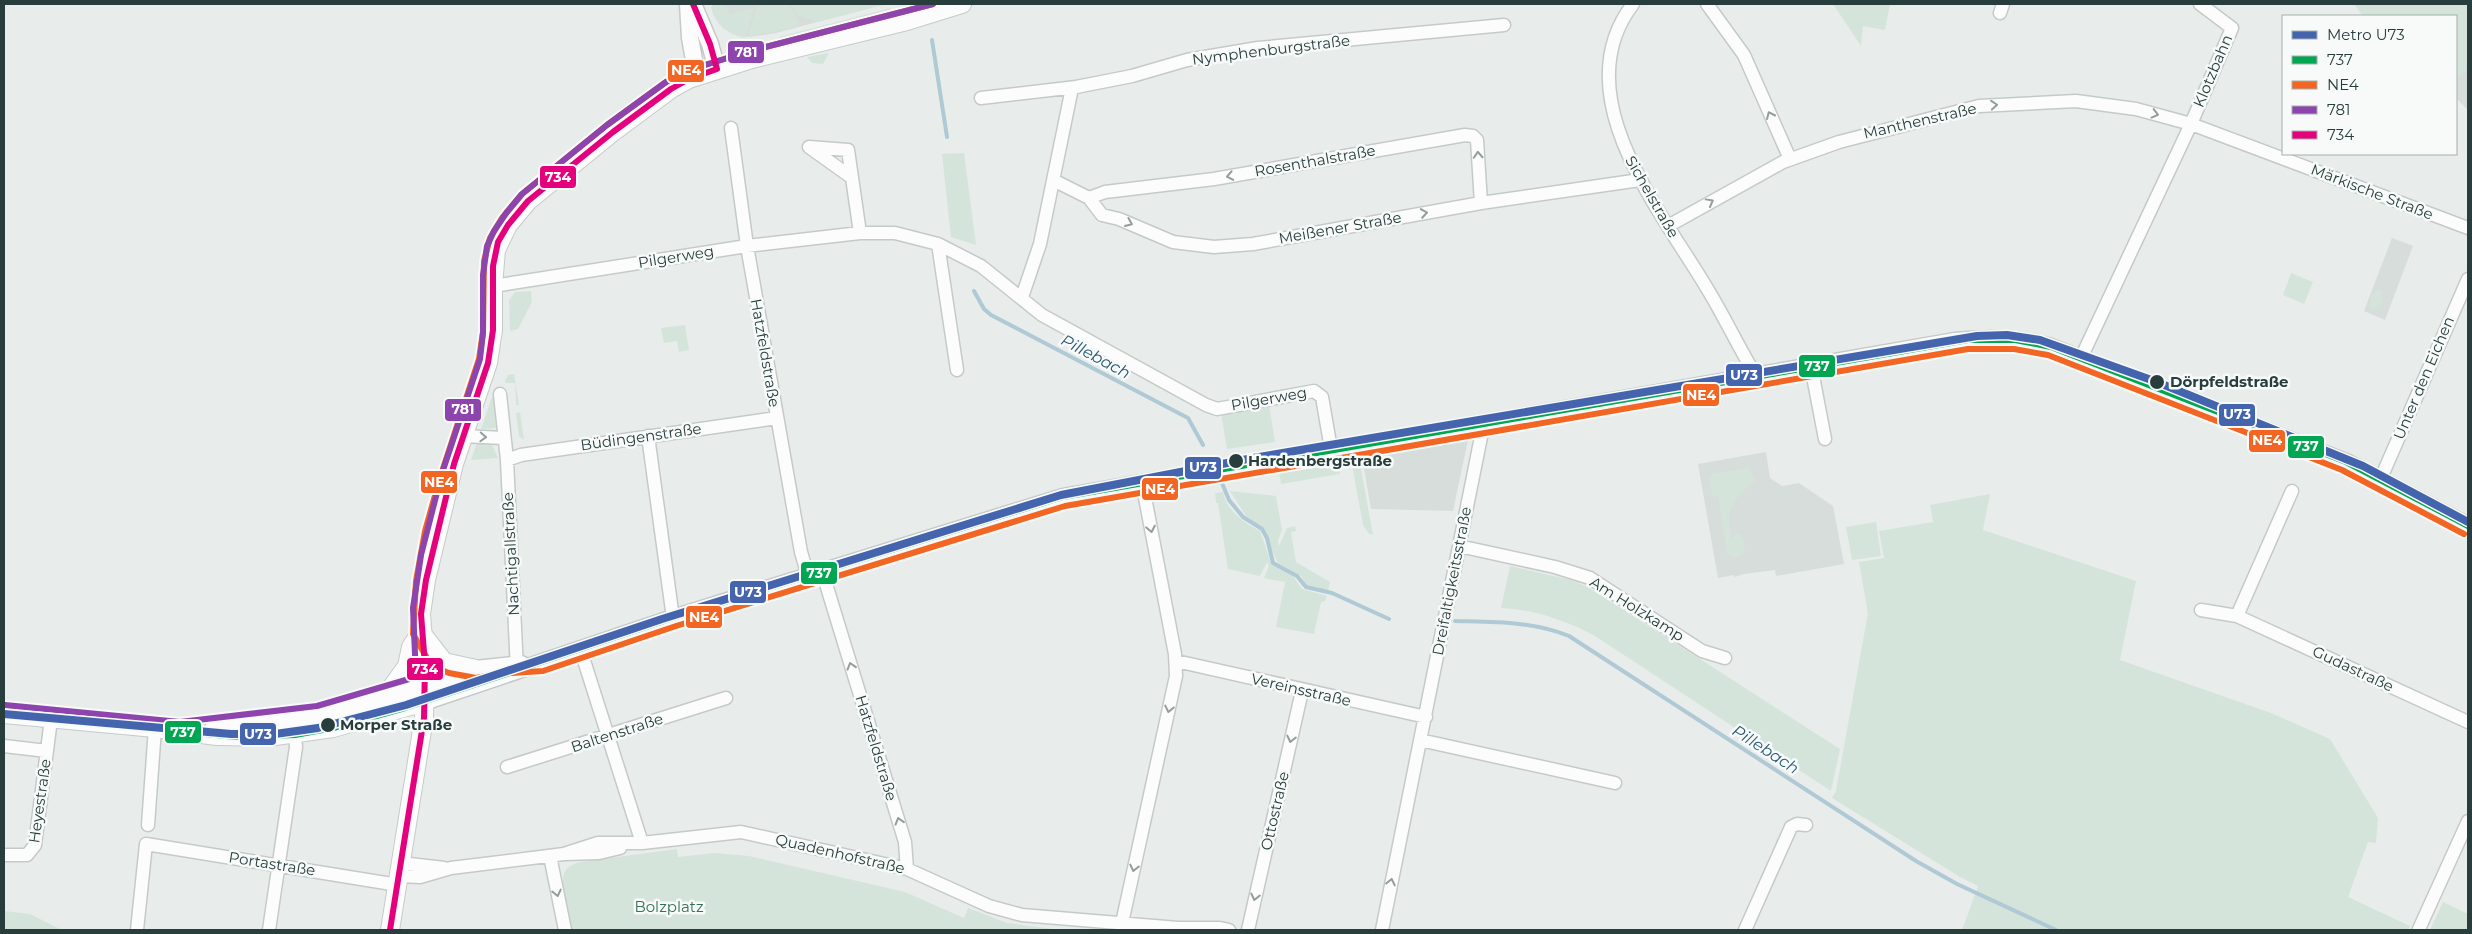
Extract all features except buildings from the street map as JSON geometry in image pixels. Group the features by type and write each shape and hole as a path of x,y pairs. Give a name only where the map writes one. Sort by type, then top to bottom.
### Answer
{"main road":[{"path":"390,930 424,718 423,597 433,544 462,436 488,363 492,346 494,258 498,242 508,225 528,201 613,132 671,89 697,76 717,69 907,21 962,4"},
{"path":"422,632 444,662 476,669"},
{"path":"384,698 407,666 411,647 422,632"},
{"path":"180,731 297,718 349,708 384,698 424,693"},
{"path":"4,714 236,737 295,735 333,728 424,693"}],"street":[{"path":"688,4 690,38 697,76"},
{"path":"693,4 710,44 717,69"},
{"name":"Sichelstraße","path":"1633,4 1626,12 1615,39 1610,65 1610,96 1620,137 1640,180 1708,290 1756,376"},
{"path":"1708,4 1744,55 1790,159"},
{"name":"Klotzbahn","path":"2191,124 2232,28 2200,4"},
{"name":"Nymphenburgstraße","path":"981,98 1072,88 1132,76 1187,60 1258,48 1504,25"},
{"path":"1022,297 1040,244 1055,181 1072,88"},
{"name":"Manthenstraße","path":"1668,226 1790,159 1870,132 1979,106 2076,101 2136,109 2191,124"},
{"path":"2081,358 2191,124"},
{"name":"Märkische Straße","path":"2191,124 2468,228"},
{"name":"Hatzfeldstraße","path":"731,128 746,246 801,552 815,574 905,842 906,869"},
{"name":"Rosenthalstraße","path":"1089,198 1105,192 1206,181 1465,135 1473,136 1477,140 1481,204"},
{"path":"851,177 860,233"},
{"name":"Meißener Straße","path":"1055,181 1089,198 1102,215 1118,219 1173,242 1214,247 1253,244 1481,204 1640,180"},
{"name":"Pilgerweg","path":"493,286 746,246 860,233 896,233 938,244 982,266 1042,315 1206,405 1218,409 1314,391 1322,396 1331,449"},
{"path":"938,244 957,370"},
{"name":"Unter den Eichen","path":"2381,478 2468,279"},
{"path":"424,693 540,662 673,618 1063,497 1955,341 1990,338 2031,341 2081,358 2346,462 2381,478 2468,526"},
{"path":"1811,366 1825,439"},
{"name":"Nachtigallstraße","path":"500,394 503,438 507,460 517,667"},
{"name":"Büdingenstraße","path":"507,460 521,455 777,418"},
{"name":"Dreifaltigkeitsstraße","path":"1382,930 1484,422"},
{"path":"462,436 503,438"},
{"path":"648,436 673,618"},
{"path":"1122,923 1176,676 1176,662 1142,482"},
{"path":"2237,616 2292,491"},
{"name":"Am Holzkamp","path":"1459,546 1590,578 1702,651 1725,658"},
{"name":"Gudastraße","path":"2201,610 2237,616 2468,722"},
{"path":"580,648 642,843"},
{"name":"Vereinsstraße","path":"1176,662 1426,717"},
{"path":"424,693 476,669 517,667"},
{"name":"Ottostraße","path":"1248,930 1302,691"},
{"name":"Baltenstraße","path":"507,767 726,698"},
{"name":"Heyestraße","path":"4,855 27,855 35,844 51,719"},
{"path":"148,825 155,728"},
{"path":"269,930 296,747 295,735"},
{"path":"1420,740 1615,783"},
{"name":"Heyestraße","path":"4,746 47,751"},
{"path":"2419,929 2468,821"},
{"path":"1745,930 1791,827 1798,824 1806,825"},
{"name":"Quadenhofstraße","path":"399,874 564,854 598,842 642,843 741,832 906,869 969,898 1007,911 1036,917 1183,929 1220,928 1229,930"},
{"name":"Portastraße","path":"137,930 146,844 278,865 399,874"},
{"path":"550,856 565,930"}],"shaded area":[{"path":"712,4 884,4 776,33 750,37 738,36 723,28 713,14"},
{"path":"2468,68 2468,110 2457,99 2457,76"},
{"path":"2392,238 2413,246 2385,320 2364,311"},
{"path":"1468,440 1453,511 1371,509 1362,457"},
{"path":"1766,452 1770,478 1782,486 1799,483 1833,506 1844,564 1776,576 1775,570 1718,578 1698,464"}],"green space":[{"path":"717,4 727,7 730,14 754,8 745,38 733,34 719,24 711,7"},
{"path":"771,4 787,4 795,14 799,26 748,37 757,7"},
{"path":"791,4 887,4 818,22 798,15"},
{"path":"1833,4 1890,4 1885,30 1863,26 1861,46"},
{"path":"2354,4 2468,4 2468,68 2457,76 2457,15 2362,15"},
{"path":"891,8 886,14 779,40 779,37"},
{"path":"829,53 823,64 812,63 807,57"},
{"path":"964,153 976,245 951,237 942,154"},
{"path":"2291,273 2313,282 2304,304 2283,295"},
{"path":"2378,290 2381,291 2382,300 2378,308 2372,309 2370,306 2371,295"},
{"path":"531,291 532,302 518,329 510,331 509,300 515,292"},
{"path":"685,325 689,350 679,352 677,341 664,343 661,328"},
{"path":"514,374 519,405 516,405 515,383 506,383 505,381 508,375"},
{"path":"492,397 494,398 496,428 481,429"},
{"path":"1269,405 1275,442 1227,449 1221,413"},
{"path":"520,412 524,440 519,436 516,413"},
{"path":"477,442 492,445 498,458 471,460"},
{"path":"1359,458 1373,535 1369,534 1363,525 1351,459"},
{"path":"1338,462 1340,474 1281,484 1279,472"},
{"path":"1749,468 1756,480 1734,502 1730,513 1730,539 1732,540 1734,535 1740,534 1745,545 1743,554 1735,558 1727,554 1718,496 1713,497 1709,477 1712,474"},
{"path":"1230,491 1276,496 1282,530 1278,541 1279,546 1287,528 1295,526 1296,531 1291,532 1296,562 1330,582 1328,591 1306,585 1301,576 1278,563 1270,547 1267,533 1246,516"},
{"path":"1223,492 1228,505 1237,516 1260,531 1271,563 1293,576 1302,589 1327,596 1325,601 1321,602 1314,634 1276,627 1285,582 1264,578 1269,566 1267,562 1260,576 1228,569 1215,493"},
{"path":"1990,494 1983,530 2136,581 2120,660 2271,713 2330,739 2378,818 2376,843 2368,842 2348,897 2410,926 2408,930 1962,930 1978,886 1960,877 1832,798 1836,791 1868,613 1859,562 1884,558 1879,531 1933,522 1930,505"},
{"path":"1876,522 1881,556 1852,560 1846,527"},
{"path":"1510,566 1571,580 1588,587 1840,749 1831,791 1595,636 1550,617 1526,611 1501,608"},
{"name":"Bolzplatz","path":"677,849 678,857 715,853 749,856 905,892 964,918 968,908 1007,923 1061,930 570,930 560,882 563,881 564,873 570,866 580,862"},
{"path":"2443,902 2468,914 2468,930 2430,930"},
{"path":"4,911 30,914 62,930 4,930"}],"waterway":[{"name":"Pillebach","path":"932,40 947,137"},
{"name":"Pillebach","path":"974,291 984,309 991,315 1188,418 1203,445"},
{"name":"Pillebach","path":"1222,483 1229,500 1243,517 1262,529 1267,538 1273,563 1297,576 1306,587 1332,593 1389,619"},
{"name":"Pillebach","path":"1455,621 1527,625 1541,627 1569,636 1916,861 1957,884 2056,930"}],"metro line":[{"name":"U73","path":"4,714 231,734 275,734 318,728 406,705 662,619 1061,495 1253,458 1977,336 2007,335 2040,340 2157,382 2363,466 2468,522"}],"transit line":[{"name":"734","path":"390,930 424,718 425,665 421,614 426,580 454,464 488,363 493,330 493,266 498,242 508,225 528,201 613,132 671,89 689,79 717,69 710,44 693,4"},
{"name":"NE4","path":"933,4 750,51 685,71 666,82 607,125 522,194 502,218 490,238 484,261 483,332 479,359 439,481 425,531 416,581 413,634 427,658 439,669 449,673 476,678 496,674 543,671 676,626 1065,506 1968,349 2014,349 2048,355 2342,470 2464,534"},
{"name":"781","path":"5,705 180,722 317,706 416,677 413,608 421,555 442,473 480,359 483,333 483,275 487,246 494,231 507,212 522,194 607,125 666,82 686,71 750,51 933,4"},
{"name":"737","path":"4,714 236,737 295,735 333,728 405,708 673,618 1063,497 1968,340 2015,340 2051,347 2346,462 2468,526"}],"place":[{"name":"Dörpfeldstraße","path":"2157,382"},
{"name":"Hardenbergstraße","path":"1236,461"},
{"name":"Morper Straße","path":"328,725"}]}
